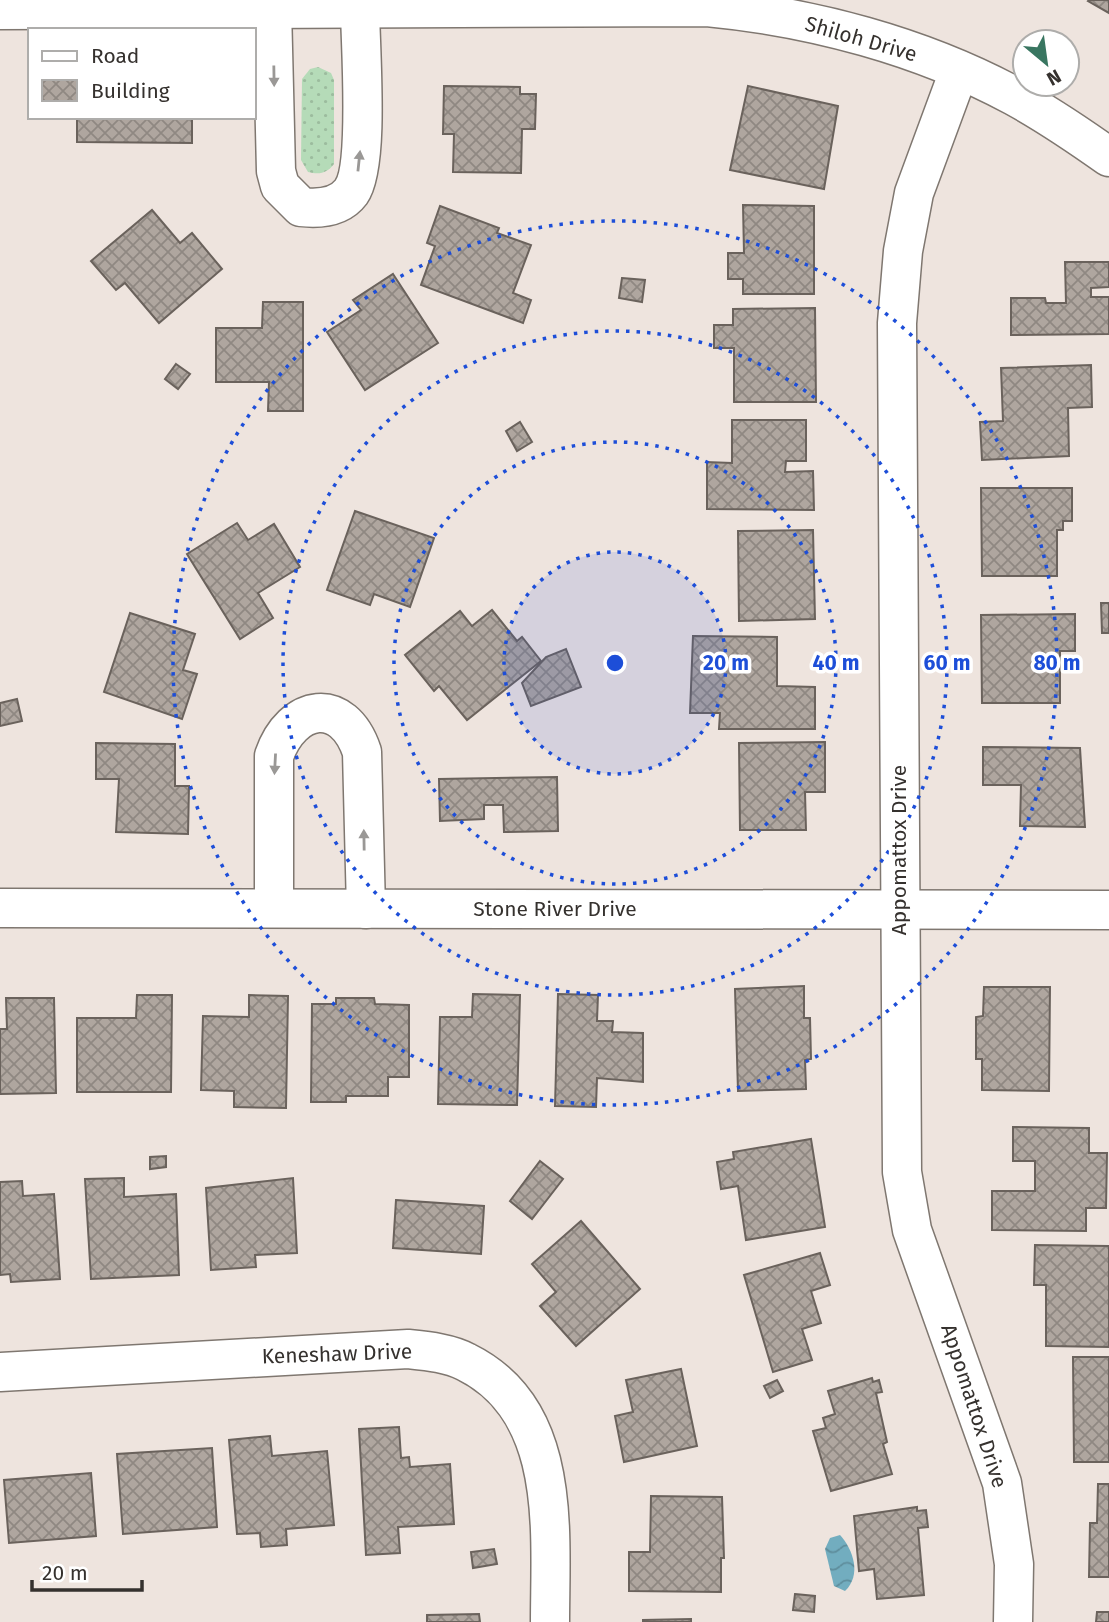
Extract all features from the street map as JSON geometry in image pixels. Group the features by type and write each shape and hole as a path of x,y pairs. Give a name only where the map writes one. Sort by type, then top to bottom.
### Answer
{"street":[{"name":"Shiloh Drive","path":"0,10 707,7 763,12 893,45 959,71 1014,96 1109,157"},
{"path":"272,8 276,171 280,186 301,207 320,209 337,203 350,193 361,161 360,8"},
{"name":"Appomattox Drive","path":"959,71 914,193 903,251 897,323 902,1172 912,1230 1002,1483 1014,1564 1013,1622"},
{"path":"274,908 274,756 281,737 294,721 328,713 344,719 357,736 362,752 366,909"},
{"name":"Stone River Drive","path":"0,908 1109,910"},
{"name":"Keneshaw Drive","path":"0,1372 408,1349 464,1361 494,1379 517,1406 535,1435 550,1514 551,1622"}],"green space":[{"path":"318,67 331,73 334,80 334,164 326,171 316,173 308,172 301,160 302,79 310,69"}],"water":[{"path":"840,1535 849,1547 854,1562 853,1577 845,1591 834,1586 825,1549 830,1538"}],"building":[{"path":"1089,0 1109,0 1109,13 1088,1"},
{"path":"444,86 520,87 520,94 536,94 535,129 522,129 521,173 453,172 454,134 443,134"},
{"path":"748,86 838,106 824,189 730,170"},
{"path":"77,119 192,119 192,143 77,142"},
{"path":"743,205 814,206 814,294 743,294 743,279 728,279 728,253 744,253"},
{"path":"440,206 499,228 497,233 531,245 513,293 531,300 523,323 421,285 435,246 427,243"},
{"path":"152,210 180,243 192,233 222,269 159,323 125,283 116,290 91,261"},
{"path":"1065,262 1109,262 1109,287 1091,288 1091,297 1109,297 1109,334 1011,335 1011,298 1045,298 1046,303 1066,303"},
{"path":"393,274 438,343 365,390 327,332 361,310 353,300"},
{"path":"622,278 645,280 642,302 619,298"},
{"path":"263,302 303,302 303,411 268,411 269,382 216,382 216,328 262,328"},
{"path":"815,308 816,402 734,402 734,348 714,348 714,325 733,325 733,309"},
{"path":"176,364 190,374 178,389 165,379"},
{"path":"1091,365 1092,407 1068,408 1069,456 982,460 980,422 1003,421 1001,368"},
{"path":"732,420 806,420 806,461 786,461 785,472 813,471 814,510 707,509 707,462 732,463"},
{"path":"520,422 532,442 517,451 506,431"},
{"path":"981,488 1072,488 1072,521 1063,521 1063,530 1057,530 1057,576 982,576"},
{"path":"355,511 434,538 410,607 374,594 370,605 327,590"},
{"path":"237,523 248,540 274,524 300,567 258,593 273,618 240,639 187,554"},
{"path":"813,530 815,619 739,621 738,531"},
{"path":"1101,603 1109,603 1109,633 1102,633"},
{"path":"492,610 517,641 522,637 541,661 467,720 439,686 434,691 405,655 460,611 472,626"},
{"path":"130,613 195,634 183,670 197,674 182,719 104,692"},
{"path":"1075,614 1075,651 1060,651 1060,703 982,703 981,615"},
{"path":"693,636 777,637 777,686 815,687 815,729 719,729 720,713 690,713"},
{"path":"566,649 581,687 531,706 522,683 546,657"},
{"path":"17,699 22,721 0,726 0,703"},
{"path":"825,742 825,792 805,792 806,830 740,830 739,743"},
{"path":"96,743 175,744 175,786 189,786 188,834 116,832 119,779 96,779"},
{"path":"983,747 1080,748 1085,827 1020,826 1021,785 983,785"},
{"path":"557,777 558,831 504,832 503,805 484,805 484,819 440,821 439,779"},
{"path":"804,986 804,1018 810,1018 811,1059 805,1060 806,1089 738,1091 735,989"},
{"path":"984,987 1050,987 1049,1091 982,1090 982,1059 976,1059 976,1017 983,1016"},
{"path":"473,994 520,995 517,1105 438,1104 440,1017 472,1017"},
{"path":"558,994 598,995 597,1021 613,1021 612,1032 643,1033 643,1082 597,1078 596,1107 555,1106"},
{"path":"137,995 172,995 171,1092 77,1092 77,1018 136,1018"},
{"path":"249,995 288,996 286,1108 234,1107 234,1091 201,1090 203,1016 249,1017"},
{"path":"6,998 54,998 56,1093 0,1094 0,1029 7,1029"},
{"path":"336,998 374,998 375,1004 409,1005 409,1077 388,1077 388,1096 346,1096 346,1102 311,1102 312,1004 336,1004"},
{"path":"1013,1127 1089,1128 1089,1153 1107,1153 1106,1208 1086,1208 1086,1231 992,1230 992,1191 1035,1191 1035,1161 1013,1161"},
{"path":"811,1139 825,1227 746,1240 738,1186 721,1189 717,1162 734,1159 733,1152"},
{"path":"166,1156 166,1167 150,1169 150,1157"},
{"path":"540,1161 563,1179 532,1219 510,1201"},
{"path":"124,1178 124,1197 176,1194 179,1275 91,1279 85,1179"},
{"path":"293,1178 297,1253 255,1255 256,1267 211,1270 206,1188"},
{"path":"22,1181 23,1196 54,1194 60,1279 11,1282 10,1274 0,1275 0,1182"},
{"path":"396,1200 484,1206 481,1254 393,1248"},
{"path":"581,1221 640,1289 576,1346 540,1306 556,1292 532,1264"},
{"path":"1035,1245 1109,1246 1109,1347 1046,1346 1046,1285 1034,1285"},
{"path":"820,1253 830,1285 811,1291 821,1323 802,1329 812,1360 773,1372 744,1275"},
{"path":"1073,1357 1109,1357 1109,1462 1074,1462"},
{"path":"681,1369 697,1446 624,1462 615,1416 633,1412 626,1380"},
{"path":"872,1378 873,1382 879,1380 882,1392 876,1393 887,1442 883,1444 892,1474 831,1491 813,1431 826,1428 823,1418 835,1414 828,1391"},
{"path":"777,1380 783,1391 770,1398 764,1386"},
{"path":"399,1427 401,1458 409,1457 410,1467 450,1464 454,1524 398,1527 400,1553 366,1555 359,1429"},
{"path":"270,1436 272,1456 327,1451 334,1525 286,1529 287,1545 261,1547 260,1533 237,1534 229,1440"},
{"path":"212,1448 217,1527 123,1534 117,1454"},
{"path":"91,1473 96,1536 9,1543 4,1480"},
{"path":"1098,1484 1109,1484 1109,1577 1089,1577 1090,1523 1097,1523"},
{"path":"651,1496 722,1497 724,1558 721,1558 721,1592 629,1591 629,1552 650,1552"},
{"path":"917,1507 917,1511 926,1510 928,1527 918,1528 924,1595 877,1599 874,1569 859,1571 854,1516"},
{"path":"494,1549 497,1564 473,1568 471,1552"},
{"path":"795,1594 815,1596 814,1612 793,1610"},
{"path":"1097,1612 1109,1612 1109,1622 1096,1622"},
{"path":"479,1614 480,1622 427,1622 427,1615"},
{"path":"691,1619 691,1622 643,1622 643,1620"}]}
